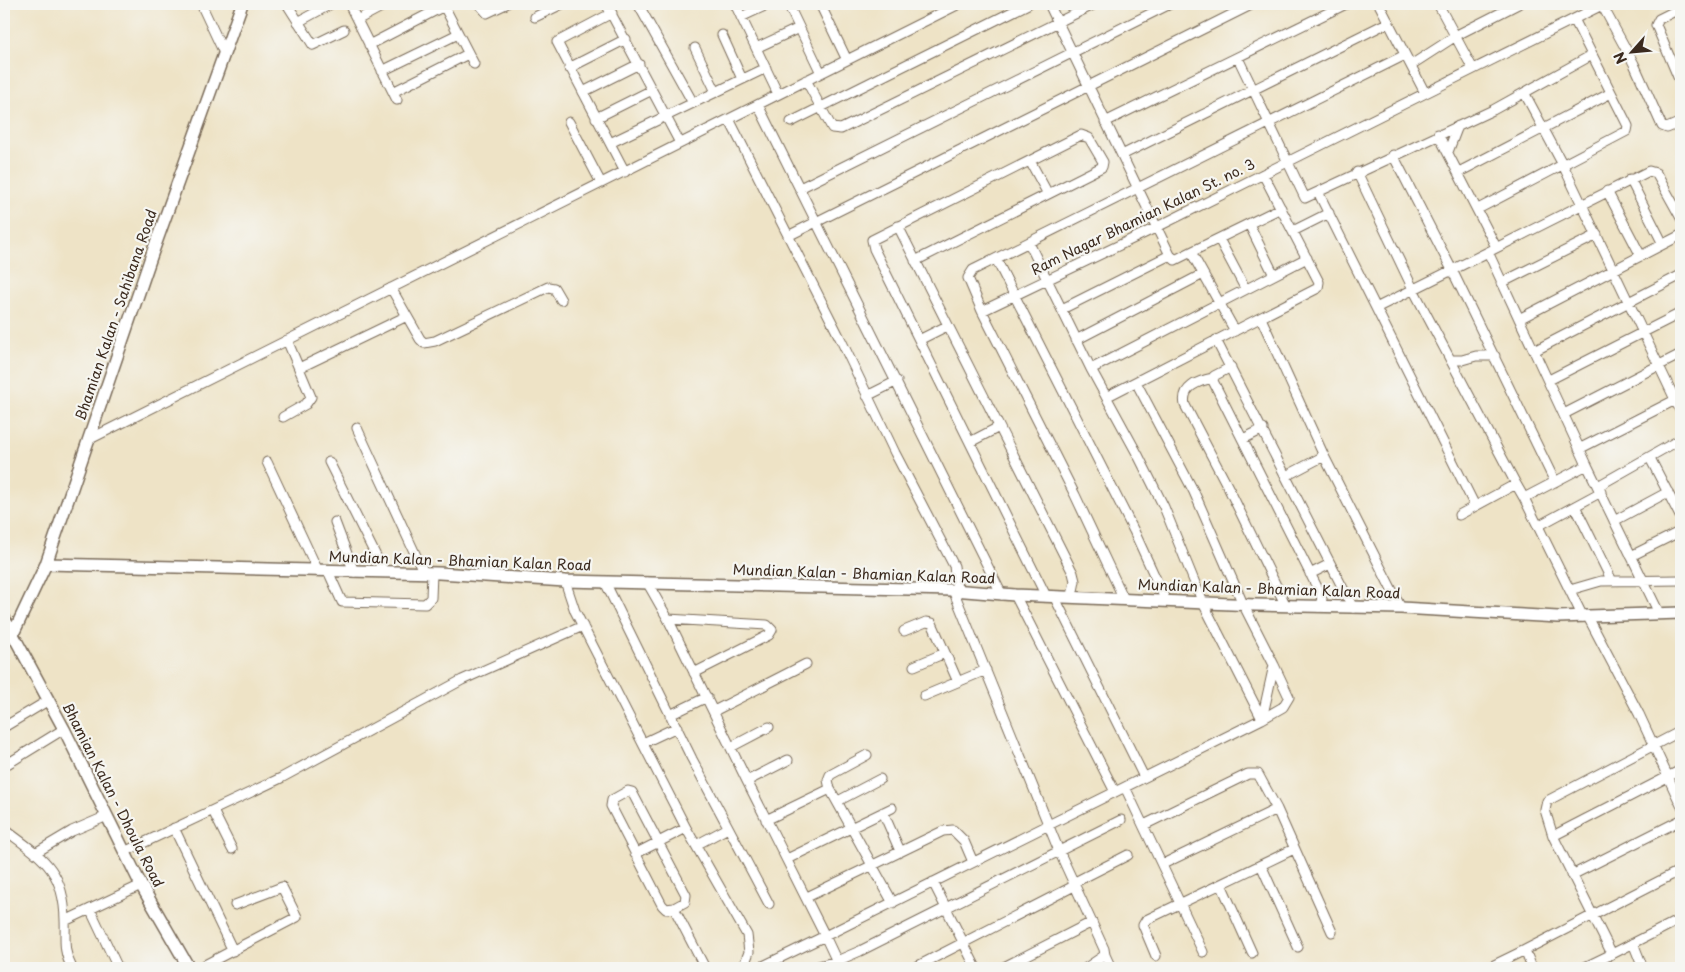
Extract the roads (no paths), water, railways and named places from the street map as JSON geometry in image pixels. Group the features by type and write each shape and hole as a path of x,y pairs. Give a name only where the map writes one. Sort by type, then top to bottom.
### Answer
{"street":[{"name":"Bhamian Kalan - Sahibana Road","path":"9,633 46,564 242,4"},
{"path":"287,4 313,45 344,30"},
{"path":"298,22 331,4"},
{"path":"349,4 395,96 468,54"},
{"path":"357,20 388,4"},
{"path":"478,4 487,13 506,4"},
{"path":"535,17 562,4"},
{"path":"606,4 680,143"},
{"path":"638,4 693,104"},
{"path":"734,4 778,94"},
{"path":"741,17 769,4"},
{"path":"788,4 820,73"},
{"path":"820,4 847,60"},
{"path":"88,440 958,4"},
{"path":"791,122 1028,4"},
{"path":"1049,4 1170,255 1175,260 1281,208"},
{"path":"806,80 832,128 840,129 1095,4"},
{"path":"800,188 1170,4"},
{"path":"788,236 1253,4"},
{"path":"1106,122 1346,4"},
{"path":"1379,4 1425,93"},
{"path":"1438,4 1473,69"},
{"path":"1411,65 1456,36 1518,4"},
{"path":"1603,4 1634,64 1662,126 1667,128 1681,122"},
{"name":"Ram Nagar Bhamian Kalan St. no. 3","path":"982,311 1157,227 1603,4"},
{"path":"203,5 224,53"},
{"path":"369,45 444,5 474,64"},
{"path":"1681,8 1659,19 1656,25 1681,84"},
{"path":"612,13 557,42 625,172"},
{"path":"1478,209 1627,131 1628,126 1574,19"},
{"path":"1122,155 1388,22"},
{"path":"756,48 799,28"},
{"path":"382,71 458,34"},
{"path":"722,35 742,80"},
{"path":"570,68 626,39"},
{"path":"695,48 716,92"},
{"path":"1124,599 1075,495 982,311 968,278 973,270 996,258 1405,55"},
{"path":"1238,58 1289,161 1305,198 1525,94 1592,55"},
{"path":"582,92 639,64"},
{"path":"610,144 766,68"},
{"path":"596,118 652,90"},
{"path":"1459,172 1611,93"},
{"path":"1525,94 1614,268 1659,365 1678,399 1681,412"},
{"path":"758,105 1002,594"},
{"path":"729,119 895,454 954,566 955,590 986,670 1059,851 1111,968"},
{"path":"569,122 601,184"},
{"path":"1448,152 1458,126"},
{"path":"915,261 1101,168 1103,162 1089,138 1084,134 875,237 872,244 970,442 1144,777"},
{"path":"1438,134 1496,247"},
{"path":"1393,155 1495,356 1555,482"},
{"path":"1030,161 1048,194"},
{"path":"1376,308 1607,191 1654,171 1681,218"},
{"path":"1357,172 1413,290 1524,498 1570,590 1654,745 1681,805"},
{"path":"1106,397 1318,288 1319,282 1263,174"},
{"path":"1630,180 1663,244"},
{"path":"1320,191 1320,196 1475,506"},
{"path":"1607,191 1641,256"},
{"path":"1293,231 1329,214"},
{"path":"1249,224 1273,274"},
{"path":"898,226 1073,573 1075,581 1072,596"},
{"path":"1501,283 1597,235"},
{"path":"1519,319 1614,268 1681,235"},
{"path":"1219,239 1244,288"},
{"path":"1029,243 1076,340 1164,507 1202,603 1262,719"},
{"path":"1191,252 1235,331"},
{"path":"1488,252 1579,449 1659,613"},
{"path":"1062,309 1170,255"},
{"path":"996,258 1118,498 1166,601"},
{"path":"1091,369 1244,288 1307,258"},
{"path":"1076,340 1203,274"},
{"path":"1534,350 1681,275"},
{"path":"391,288 420,339 429,343 548,287 554,288 561,300"},
{"path":"1548,380 1681,313"},
{"path":"299,368 407,316"},
{"path":"1261,318 1324,456 1401,608"},
{"path":"919,340 947,326"},
{"path":"283,416 306,404 312,397 287,340"},
{"path":"1216,340 1352,608"},
{"path":"1564,414 1681,354"},
{"path":"1450,360 1462,360 1476,356 1495,356"},
{"path":"1230,367 1213,378 1191,386 1186,392 1185,405 1229,489 1286,606"},
{"path":"1213,378 1322,599 1320,607"},
{"path":"867,396 897,381"},
{"path":"759,968 893,903 972,862 1049,826 1283,707 1289,697 1243,604 1194,492 1136,382"},
{"path":"1579,449 1678,399"},
{"path":"970,442 999,427"},
{"path":"267,462 323,571 342,602 425,604 430,601 428,573 357,428"},
{"path":"1242,439 1263,430"},
{"path":"1538,526 1575,506 1599,489 1681,440"},
{"path":"1286,476 1324,456"},
{"path":"1650,458 1681,518"},
{"path":"329,462 384,572"},
{"path":"1524,498 1588,465"},
{"path":"1459,514 1516,484"},
{"path":"1614,521 1668,492"},
{"path":"1575,506 1612,581"},
{"path":"334,522 354,572"},
{"path":"1631,556 1681,531"},
{"name":"Mundian Kalan - Bhamian Kalan Road","path":"46,564 428,573 564,581 955,590 1015,595 1202,603 1401,608 1502,615 1585,617 1681,612"},
{"path":"1310,574 1330,564"},
{"path":"1570,590 1592,582 1679,578"},
{"path":"564,581 570,601 686,828 747,935 749,952 743,968"},
{"path":"605,582 670,715 769,904"},
{"path":"647,582 668,619 714,711 746,781 807,897 838,965"},
{"path":"1015,595 1115,792"},
{"name":"Bhamian Kalan - Dhoula Road","path":"4,618 9,633 64,729 141,885 189,968"},
{"path":"668,619 767,625 772,630 769,635 694,673"},
{"path":"904,631 926,622 932,623 958,682"},
{"path":"124,852 281,778 462,680 583,626"},
{"path":"914,666 945,653"},
{"path":"714,711 806,664"},
{"path":"1262,719 1274,665"},
{"path":"924,696 986,670"},
{"path":"670,715 707,697"},
{"path":"4,727 49,700"},
{"path":"731,747 769,727"},
{"path":"643,743 677,728"},
{"path":"4,766 8,761 64,729"},
{"path":"1612,954 1553,836 1546,815 1547,801 1681,732"},
{"path":"867,755 830,775 830,789 893,903"},
{"path":"746,781 788,760"},
{"path":"1553,836 1681,770"},
{"path":"1144,825 1253,773 1258,774 1277,809 1332,932"},
{"path":"838,801 880,780"},
{"path":"1125,787 1203,952"},
{"path":"766,820 830,789"},
{"path":"628,791 632,792 659,842 686,895 685,902 674,908 666,909 662,905 636,854 610,806 612,800 628,791"},
{"path":"1163,864 1277,809"},
{"path":"787,859 888,810 900,852"},
{"path":"213,811 232,849"},
{"path":"35,853 72,831 107,816"},
{"path":"811,968 838,965 1121,820"},
{"path":"1572,875 1681,820"},
{"path":"174,828 233,951"},
{"path":"636,854 686,828"},
{"path":"696,845 728,828"},
{"path":"4,829 35,853 58,878 63,891 65,921 63,943 72,968"},
{"path":"807,897 943,831 953,830 964,841 972,862"},
{"path":"1156,956 1143,922 1294,849"},
{"path":"914,968 964,944 1128,854"},
{"path":"1261,865 1298,946"},
{"path":"1488,968 1681,870"},
{"path":"933,882 976,968"},
{"path":"1221,884 1252,953"},
{"path":"65,921 141,885"},
{"path":"199,968 297,917 282,887 236,905"},
{"path":"674,908 705,968"},
{"path":"90,909 118,968"},
{"path":"1583,968 1681,919"},
{"path":"1002,968 1092,922"},
{"path":"1633,943 1643,968"},
{"path":"1525,950 1532,968"},
{"path":"1086,968 1105,955"}]}
